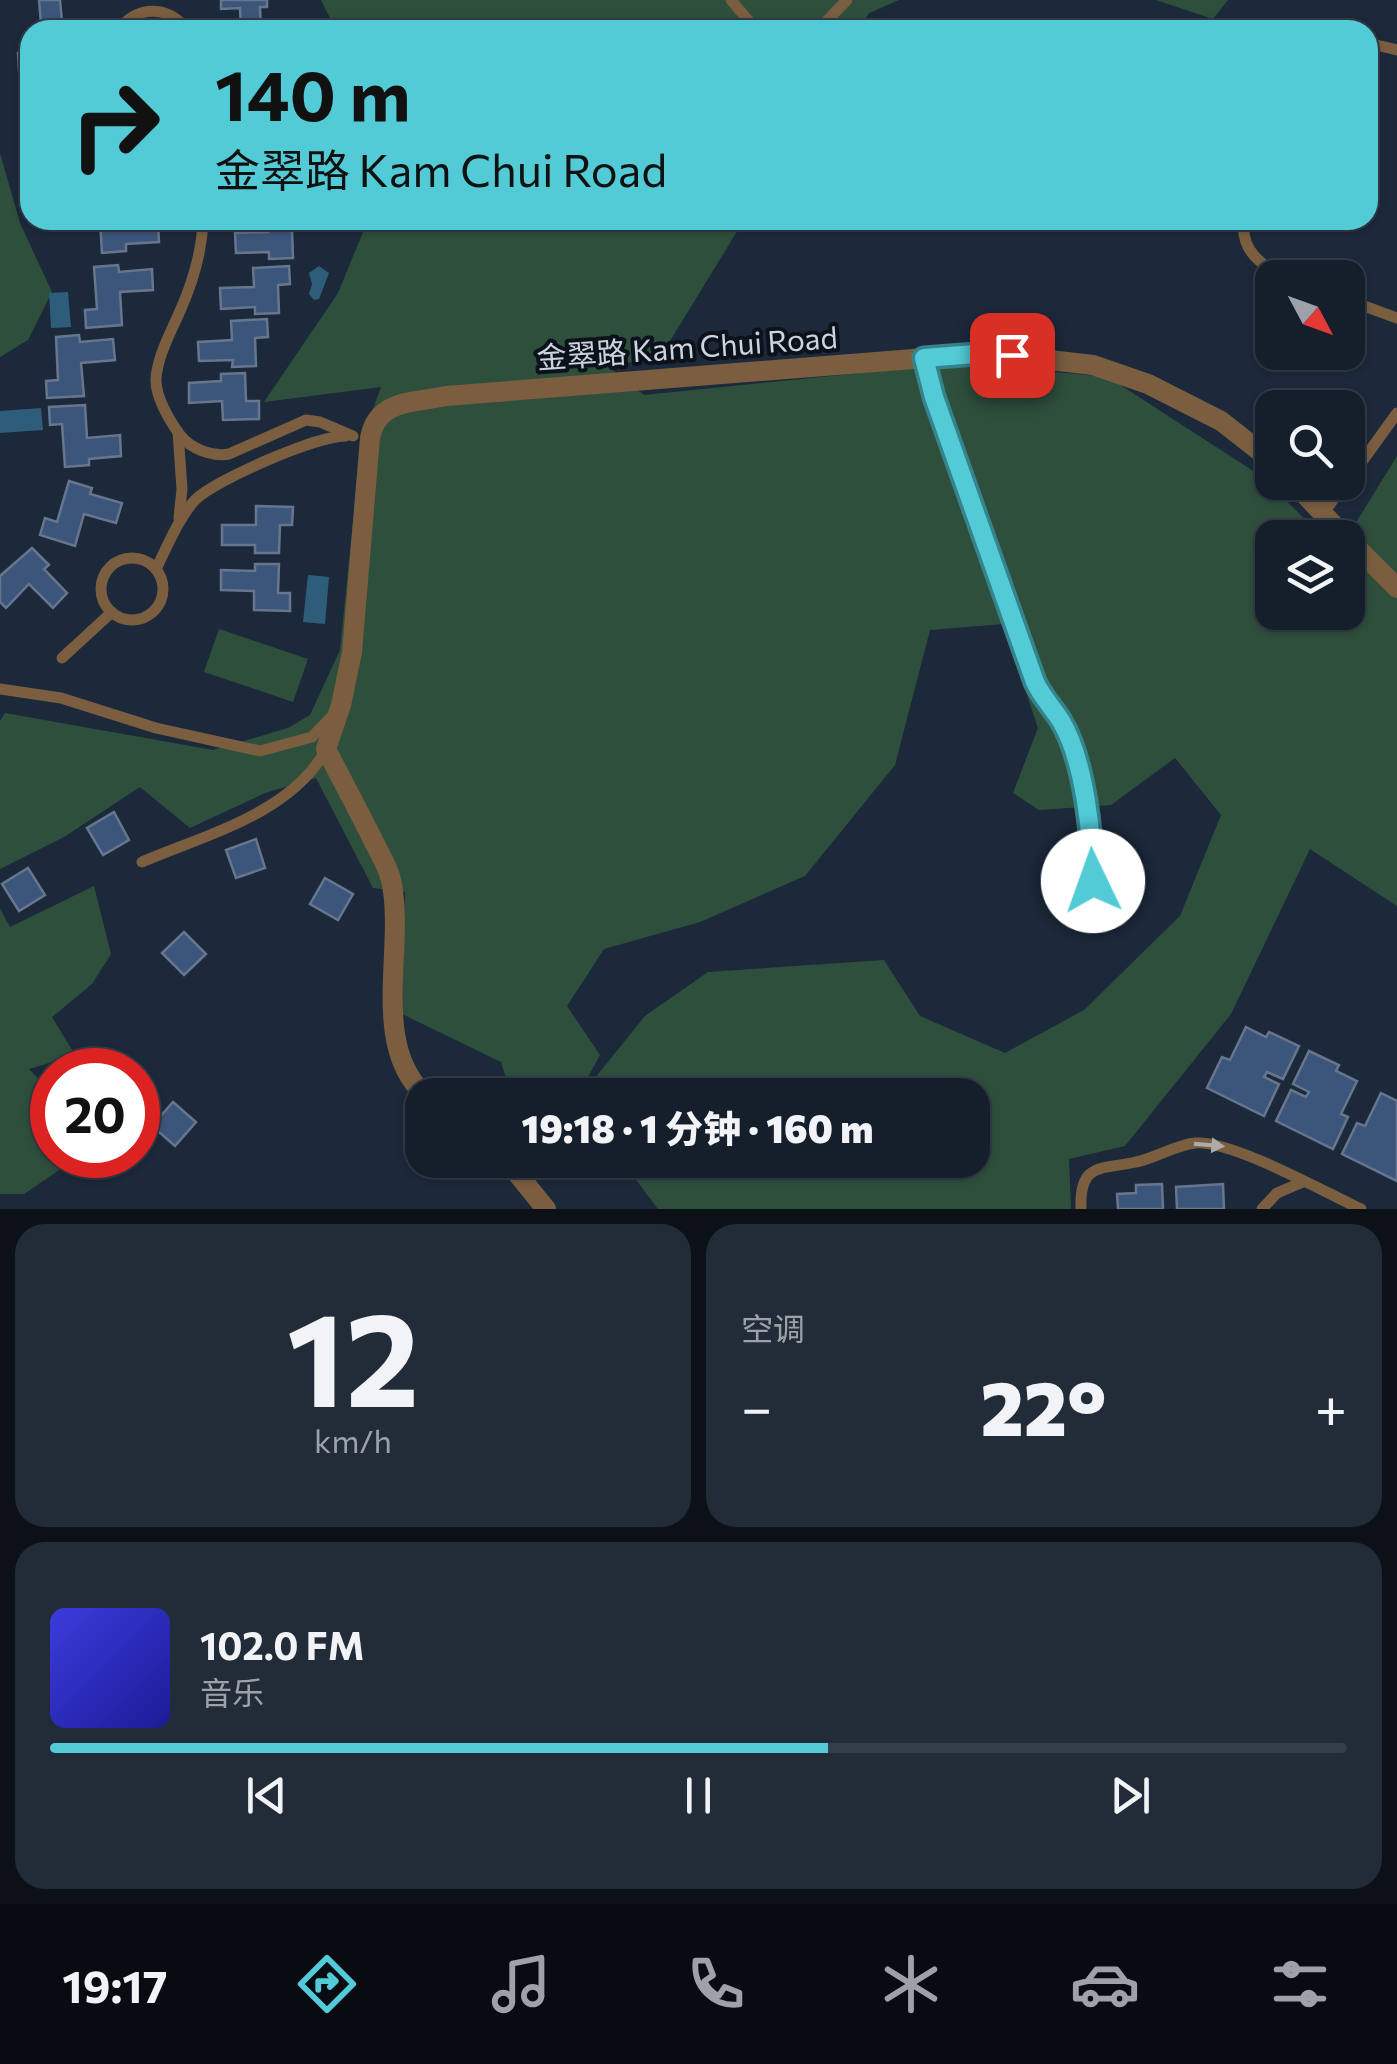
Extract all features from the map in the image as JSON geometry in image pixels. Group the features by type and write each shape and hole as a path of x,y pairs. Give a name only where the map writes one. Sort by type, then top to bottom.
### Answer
{"street":[{"name":"金翠路 Kam Chui Road","path":"362,437 385,410 446,396 989,353 1092,365 1148,384 1221,421 1255,447"},
{"path":"362,437 352,652 341,705 326,748 391,877 393,1010 400,1056 409,1078"},
{"path":"1311,500 1330,520"},
{"path":"1365,556 1397,588"},
{"path":"521,1178 546,1209"}],"lane":[{"path":"731,0 748,20"},
{"path":"828,20 847,0"},
{"path":"129,20 160,10 178,20"},
{"path":"202,230 198,263 160,360 156,382 163,405 186,442 229,462 238,474"},
{"path":"1242,230 1248,250 1258,260"},
{"path":"1365,306 1397,318"},
{"path":"924,358 934,397 1035,682 1062,723 1080,776 1092,843 1093,881 1088,908"},
{"path":"1365,457 1397,412"},
{"path":"217,456 306,420 362,437"},
{"path":"175,532 182,489 178,432"},
{"path":"156,569 195,500 238,474 328,437 362,437"},
{"path":"1324,514 1334,500"},
{"path":"128,558 148,562 156,569 163,588 157,606 140,618 120,617 112,612 102,585 110,567 128,558"},
{"path":"62,658 112,612"},
{"path":"0,689 62,698 156,728 260,751 312,737 341,705"},
{"path":"142,862 270,806 316,768 326,748"},
{"path":"1081,1209 1086,1180 1094,1172 1195,1143 1224,1146 1361,1209"},
{"path":"1262,1209 1276,1193 1303,1182"}],"green space":[{"path":"321,0 899,0 869,13 865,20 331,20"},
{"path":"1156,0 1228,0 1213,19"},
{"path":"0,153 20,230 52,292 28,340 0,357"},
{"path":"364,230 738,230 659,359 606,365 644,395 959,363 1108,377 1255,472 1255,500 1285,500 1306,520 1255,520 1255,630 1365,630 1365,520 1357,520 1397,456 1397,906 1310,849 1231,1014 1125,1146 1069,1159 1071,1209 658,1209 635,1178 990,1178 990,1078 595,1078 645,1016 708,972 884,960 920,1016 1005,1053 1084,1010 1180,916 1221,815 1175,758 1111,805 1039,810 1013,793 1038,728 1003,624 930,630 895,765 805,876 700,922 604,949 567,1006 600,1055 587,1078 506,1078 501,1062 402,1014 405,892 373,888 316,778 265,793 190,828 140,787 64,837 0,869 0,721 5,713 213,750 288,728 310,715 340,650 361,442 381,387 264,402 338,293"},
{"path":"219,629 308,659 293,702 204,672"},
{"path":"94,886 111,954 92,984 52,1017 71,1048 30,1048 30,1178 47,1178 24,1194 0,1194 0,909 10,927"}],"water":[{"path":"319,266 329,273 319,299 314,300 309,294 309,273"},
{"path":"68,292 71,327 51,328 49,293"},
{"path":"41,408 43,430 0,433 0,411"},
{"path":"308,575 329,577 325,624 303,622"}],"building":[{"path":"39,0 60,0 62,20 41,20"},
{"path":"221,0 267,0 267,7 260,7 261,20 241,20 240,8 221,9"},
{"path":"101,230 158,230 159,242 126,244 126,251 102,253"},
{"path":"292,230 293,258 269,259 269,252 236,253 235,233"},
{"path":"118,265 119,272 152,269 153,290 120,292 122,325 86,328 85,310 97,309 94,267"},
{"path":"289,266 290,284 278,285 279,313 255,314 255,307 221,309 220,288 254,287 253,268"},
{"path":"267,319 268,337 255,338 256,366 232,367 233,360 199,361 198,342 232,340 231,321"},
{"path":"79,335 80,342 113,339 115,360 81,363 84,396 47,398 46,381 58,380 56,337"},
{"path":"245,373 246,401 259,401 259,419 223,420 222,401 189,403 189,383 221,381 221,374"},
{"path":"85,405 87,438 120,435 121,456 89,459 89,465 65,467 62,424 50,425 49,407"},
{"path":"69,481 92,488 90,494 122,503 116,523 84,514 75,546 40,535 45,518 57,522"},
{"path":"256,506 293,507 292,525 280,525 279,553 255,553 255,545 222,545 222,525 256,525"},
{"path":"32,548 49,565 44,569 67,593 53,608 29,584 6,608 0,602 0,576"},
{"path":"255,564 279,564 278,593 290,593 290,611 254,610 254,591 221,590 221,570 255,571"},
{"path":"114,812 129,840 103,855 87,828"},
{"path":"256,839 265,868 236,878 226,850"},
{"path":"28,868 45,895 19,911 2,884"},
{"path":"325,878 353,894 338,920 310,904"},
{"path":"184,932 206,954 184,975 162,953"},
{"path":"1246,1027 1266,1037 1269,1032 1299,1046 1283,1079 1267,1072 1264,1077 1279,1084 1264,1116 1207,1088 1222,1057 1230,1060"},
{"path":"1309,1051 1339,1065 1336,1071 1357,1081 1341,1114 1348,1117 1333,1149 1276,1121 1291,1090 1306,1097 1309,1092 1293,1084"},
{"path":"1381,1093 1397,1101 1397,1181 1342,1154 1357,1123 1365,1126"},
{"path":"173,1102 196,1122 175,1146 160,1133 160,1117"},
{"path":"1162,1184 1163,1209 1118,1209 1117,1194 1136,1193 1136,1185"},
{"path":"1223,1184 1224,1209 1177,1209 1176,1187"}],"route":[{"path":"1012,355 924,358 934,397 1035,682 1062,723 1080,776 1092,843 1093,881"}]}
